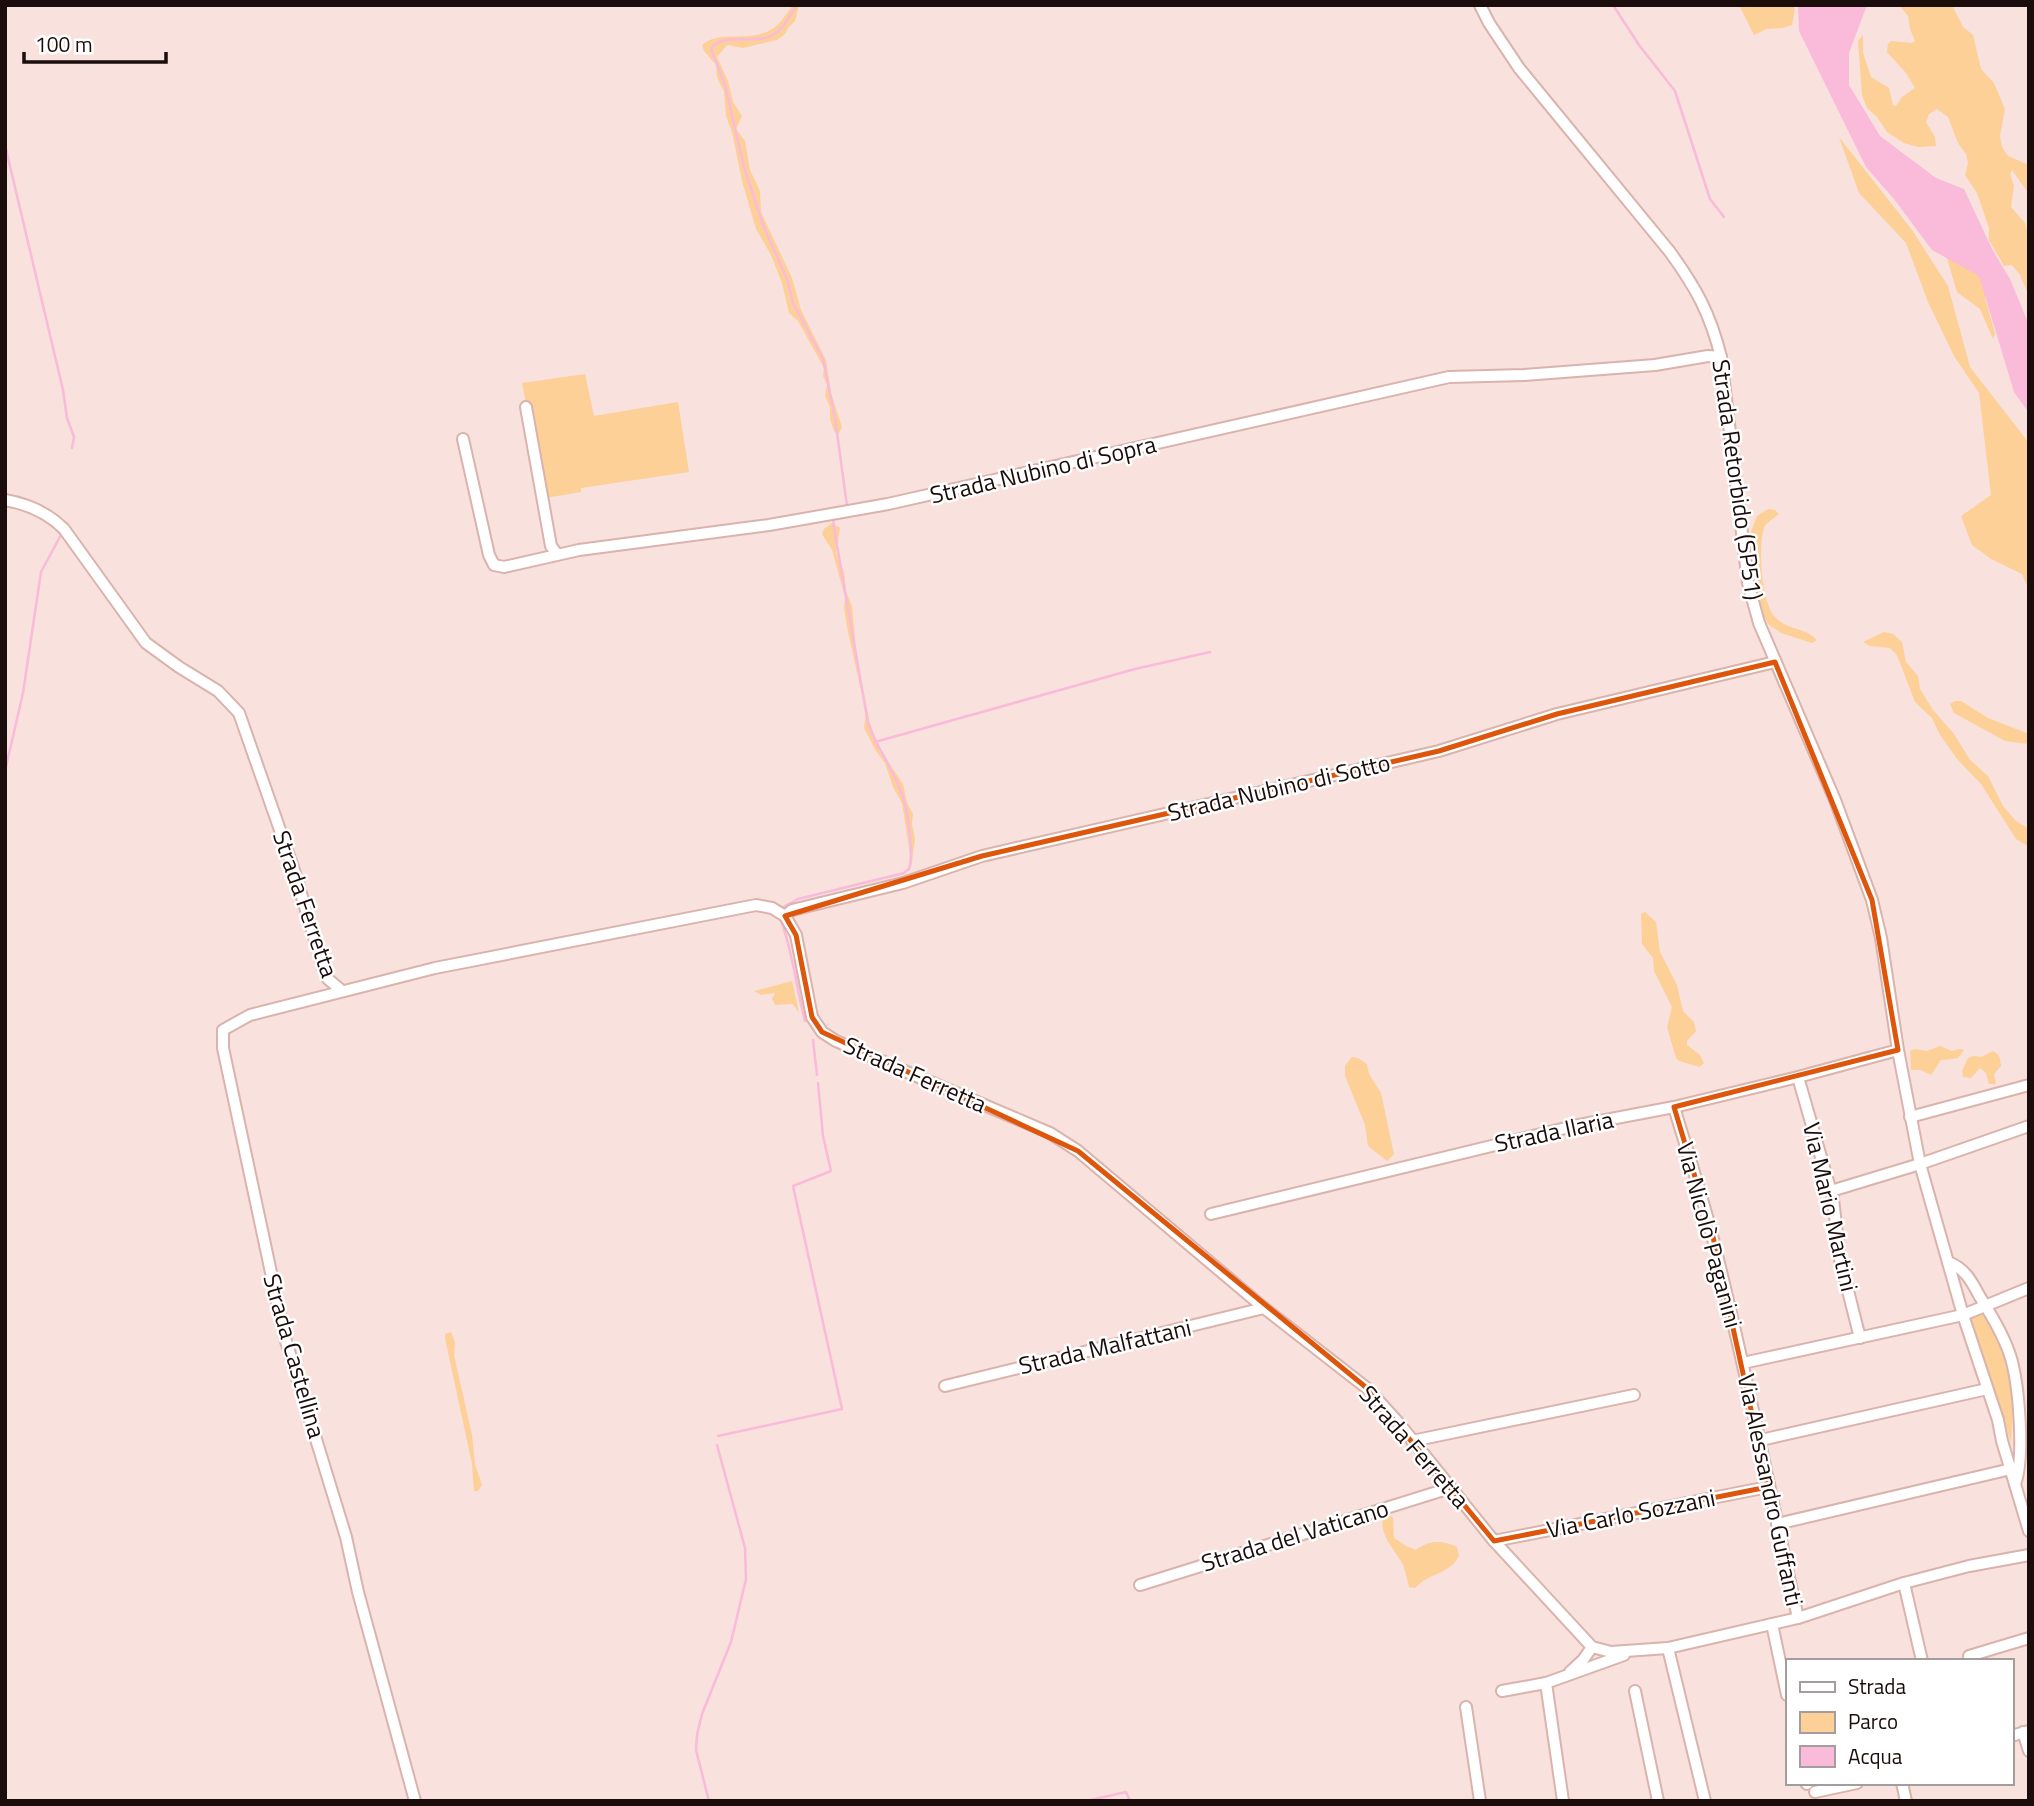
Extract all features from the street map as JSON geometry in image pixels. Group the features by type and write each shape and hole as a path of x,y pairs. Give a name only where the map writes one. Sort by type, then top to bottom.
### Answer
{"street":[{"name":"Strada Retorbido (SP51)","path":"1480,5 1519,68 1690,279 1706,308 1721,357 1748,583 1759,623 1836,800 1872,900 1920,1164 2015,1484 2026,1512 2029,1531"},
{"name":"Strada Nubino di Sopra","path":"464,439 489,555 494,565 504,567 557,554 769,525 888,505 1449,377 1544,374 1655,365 1708,356 1721,357"},
{"path":"526,407 551,546 557,554"},
{"name":"Strada Ferretta","path":"5,500 34,508 54,519 146,643 218,691 239,713 294,870 328,979 341,990 468,961 756,905 772,908 785,916 796,935 812,1017 822,1032 836,1041 1050,1133 1078,1151 1264,1308 1368,1389 1494,1541 1592,1647"},
{"name":"Strada Nubino di Sotto","path":"785,916 792,910 903,883 982,856 1439,751 1557,714 1775,662"},
{"path":"319,997 328,988 328,979"},
{"name":"Strada Castellina","path":"341,990 250,1015 234,1022 223,1030 223,1048 285,1338 345,1537 415,1801"},
{"name":"Strada Ilaria","path":"1211,1214 1574,1126 1674,1107 1898,1049"},
{"name":"Via Mario Martini","path":"1798,1077 1831,1191 1840,1259 1860,1338"},
{"path":"1910,1117 2029,1085"},
{"name":"Via Nicolò Paganini","path":"1674,1107 1713,1237 1743,1363"},
{"path":"1831,1191 1920,1164 2029,1126"},
{"path":"1948,1262 1962,1269 1986,1307 2003,1339 2014,1373 2020,1444 2020,1471 2015,1484"},
{"path":"1743,1363 1964,1315 2029,1288"},
{"name":"Strada Malfattani","path":"945,1386 1264,1308"},
{"name":"Via Alessandro Guffanti","path":"1743,1363 1798,1618"},
{"path":"1760,1440 1987,1391"},
{"path":"1412,1441 1634,1395"},
{"path":"1777,1524 2011,1469"},
{"name":"Via Carlo Sozzani","path":"1494,1541 1768,1487"},
{"name":"Strada del Vaticano","path":"1140,1585 1450,1488"},
{"path":"1565,1676 1583,1660 1592,1647 1611,1653 1668,1648 1798,1618 1904,1583 1969,1566 2029,1555"},
{"path":"1904,1583 1922,1659"},
{"path":"1772,1624 1786,1690"},
{"path":"1969,1656 2029,1638"},
{"path":"1668,1648 1704,1801"},
{"path":"1502,1691 1546,1683 1634,1652"},
{"path":"1546,1683 1563,1801"},
{"path":"1635,1692 1658,1801"},
{"path":"1466,1707 1480,1801"},
{"path":"2026,1731 2029,1751"}],"highlighted area":[{"path":"1775,662 1872,900 1898,1050 1674,1107 1713,1237 1768,1487 1494,1541 1368,1389 1078,1151 822,1032 812,1017 796,935 785,916 982,856 1439,751 1557,714"}],"green space":[{"path":"793,5 799,5 795,21 777,40 743,48 727,45 717,57 728,81 733,102 742,116 736,129 745,141 750,170 760,191 761,212 792,278 801,310 826,360 831,393 842,427 838,435 830,419 830,407 825,396 827,385 823,376 824,368 798,321 789,313 782,283 771,255 756,229 726,116 724,92 717,77 716,65 702,45 718,38 766,32 778,25"},
{"path":"1739,5 1793,5 1795,10 1792,25 1767,29 1754,35"},
{"path":"1899,5 1952,5 1963,27 1973,35 1981,69 1994,83 2005,109 2000,136 2002,147 2008,156 2029,165 2029,194 2012,170 2010,174 2014,186 2011,207 2025,223 2027,231 2029,296 2020,275 2012,265 2004,266 1989,240 1989,228 1977,193 1965,175 1968,163 1966,154 1958,143 1948,117 1937,109 1929,114 1926,122 1935,137 1936,146 1918,147 1904,143 1887,132 1867,108 1862,95 1858,41 1863,35 1863,53 1871,77 1889,88 1893,105 1896,106 1902,97 1915,88 1906,73 1887,52 1891,41 1915,41 1908,16"},
{"path":"1839,137 1912,230 1948,286 1970,367 2029,443 2029,590 2022,574 1991,559 1972,545 1961,516 1991,495 1979,393 1954,356 1928,302 1906,243 1859,193"},
{"path":"1968,248 1985,288 1985,298 1995,334 1993,339 1980,309 1957,292 1946,255"},
{"path":"585,374 594,416 678,402 689,472 581,488 581,492 545,498 522,383"},
{"path":"1768,509 1779,514 1765,526 1762,537 1762,574 1770,610 1779,621 1817,640 1812,643 1781,633 1768,624 1763,614 1752,580 1754,556 1751,532 1757,516"},
{"path":"832,523 840,528 836,553 844,572 846,592 852,606 857,661 870,723 879,748 903,784 907,803 913,814 915,839 911,867 902,803 885,763 864,728 866,713 848,632 845,597 832,550 822,534"},
{"path":"1884,632 1893,634 1902,642 1906,662 1918,676 1920,689 1933,710 1954,734 1970,760 1988,776 2003,806 2016,821 2029,829 2029,847 2016,839 1981,784 1958,760 1940,735 1932,718 1915,702 1897,655 1890,648 1870,646 1863,642"},
{"path":"1961,701 1988,718 2029,734 2029,744 2005,741 1954,713 1950,704"},
{"path":"1645,912 1656,922 1660,952 1677,985 1683,1011 1694,1022 1696,1031 1687,1041 1687,1045 1700,1055 1704,1063 1700,1067 1676,1058 1667,1027 1672,1007 1654,971 1653,958 1642,944 1641,914"},
{"path":"792,981 799,1013 793,1004 775,1005 772,999 775,993 761,995 754,991"},
{"path":"1940,1046 1952,1051 1964,1050 1958,1058 1941,1060 1931,1075 1921,1070 1911,1070 1910,1051 1927,1051"},
{"path":"1993,1051 1998,1055 2001,1066 1994,1074 1996,1084 1989,1084 1986,1073 1980,1068 1971,1078 1963,1077 1962,1071 1968,1058 1981,1057"},
{"path":"1352,1057 1367,1064 1369,1074 1381,1093 1394,1154 1387,1161 1368,1146 1365,1125 1345,1076 1345,1066"},
{"path":"1981,1312 1991,1324 2005,1356 2011,1392 2011,1443 1971,1318"},
{"path":"451,1332 472,1435 475,1464 482,1485 478,1491 474,1491 472,1464 445,1338 445,1334"},
{"path":"1384,1514 1393,1517 1394,1538 1406,1546 1416,1550 1431,1543 1446,1543 1457,1547 1459,1556 1450,1567 1415,1588 1409,1587 1403,1565 1385,1535 1382,1521"}],"water":[{"path":"1798,5 1867,5 1849,53 1849,85 1880,136 1936,178 1964,189 1992,249 2010,279 2029,325 2029,413 2014,392 1979,276 1932,250 1866,167 1799,31"}],"waterway":[{"path":"797,5 783,26 773,35 766,38 722,41 711,49 725,85 744,167 763,225 787,279 793,303 823,359 835,418 847,506"},
{"path":"1613,5 1639,45 1675,91 1710,199 1724,217"},
{"path":"5,145 63,390 67,418 74,437 72,448"},
{"path":"783,907 798,899 904,873 909,869 911,861 909,827 902,795 868,723 835,534 833,519 836,518"},
{"path":"5,771 23,693 41,572 62,533"},
{"path":"875,742 1135,669 1210,652"},
{"path":"780,918 805,1021"},
{"path":"813,1040 817,1075"},
{"path":"718,1436 842,1409 793,1186 831,1171 823,1136 818,1083"},
{"path":"709,1801 696,1750 697,1735 702,1714 731,1642 746,1579 745,1548 717,1445"},
{"path":"1086,1801 1126,1792 1130,1801"}]}
